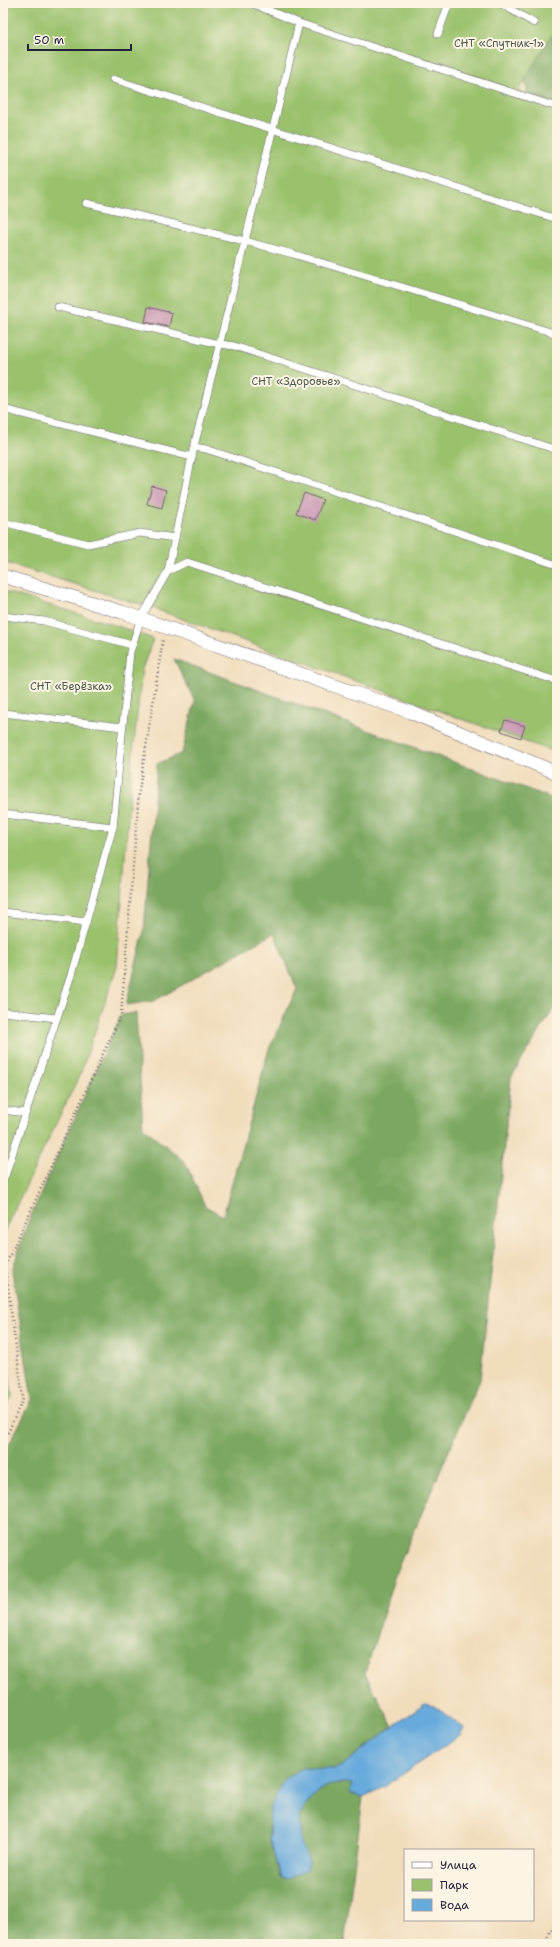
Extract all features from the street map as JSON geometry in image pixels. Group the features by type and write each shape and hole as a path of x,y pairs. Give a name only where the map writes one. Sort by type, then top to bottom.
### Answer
{"street":[{"path":"3,576 141,618 410,712 557,773"}],"lane":[{"path":"251,3 299,23 557,107"},
{"path":"438,34 448,3"},
{"path":"500,3 534,23"},
{"path":"3,1182 86,922 113,827 130,652 141,618 168,571 194,448 299,23"},
{"path":"112,79 557,219"},
{"path":"86,203 245,240 432,295 557,334"},
{"path":"58,307 234,346 557,450"},
{"path":"3,409 192,457"},
{"path":"194,448 206,448 557,565"},
{"path":"3,522 88,544 140,534 175,538"},
{"path":"168,571 187,562 557,681"},
{"path":"3,616 44,621 132,645"},
{"path":"3,713 122,727"},
{"path":"3,814 113,827"},
{"path":"3,912 86,922"},
{"path":"3,1012 56,1018"},
{"path":"3,1110 25,1113"}],"path":[{"path":"3,1444 23,1399 5,1266 121,1015 139,791 164,626"},
{"path":"544,1944 557,1918"}],"green space":[{"name":"СНТ «Здоровье»","path":"3,3 557,3 557,27 518,91 557,104 557,753 155,609 3,562"},
{"path":"557,27 557,103 528,94 524,80"},
{"name":"СНТ «Берёзка»","path":"3,591 118,626 153,639 142,669 132,762 117,967 81,1072 5,1229 3,1236"},
{"path":"174,659 557,800 557,1003 511,1078 480,1380 396,1572 365,1674 393,1726 342,1766 334,1769 303,1768 270,1807 269,1838 280,1878 309,1862 301,1843 299,1815 315,1795 327,1786 343,1783 352,1784 350,1793 363,1797 345,1938 346,1944 3,1944 3,1456 32,1400 12,1271 28,1222 121,1015 136,1013 143,1127 185,1162 205,1206 223,1216 269,1049 297,989 274,933 154,1001 126,1005 144,931 157,764 182,753 195,701"},
{"path":"3,1329 12,1396 3,1413"}],"water":[{"path":"425,1704 434,1706 464,1728 460,1735 384,1787 363,1797 350,1793 352,1784 334,1784 321,1790 309,1801 299,1815 301,1843 309,1862 307,1869 288,1879 281,1878 269,1838 270,1807 286,1777 303,1768 334,1769 342,1766 393,1726"}],"building":[{"path":"148,307 172,313 169,327 145,322"},
{"path":"152,486 166,490 162,508 147,504"},
{"path":"304,493 323,500 315,520 296,513"},
{"path":"505,720 525,726 521,738 501,731"}],"park label":[{"name":"СНТ «Спутник-1»","path":"499,43"}]}
